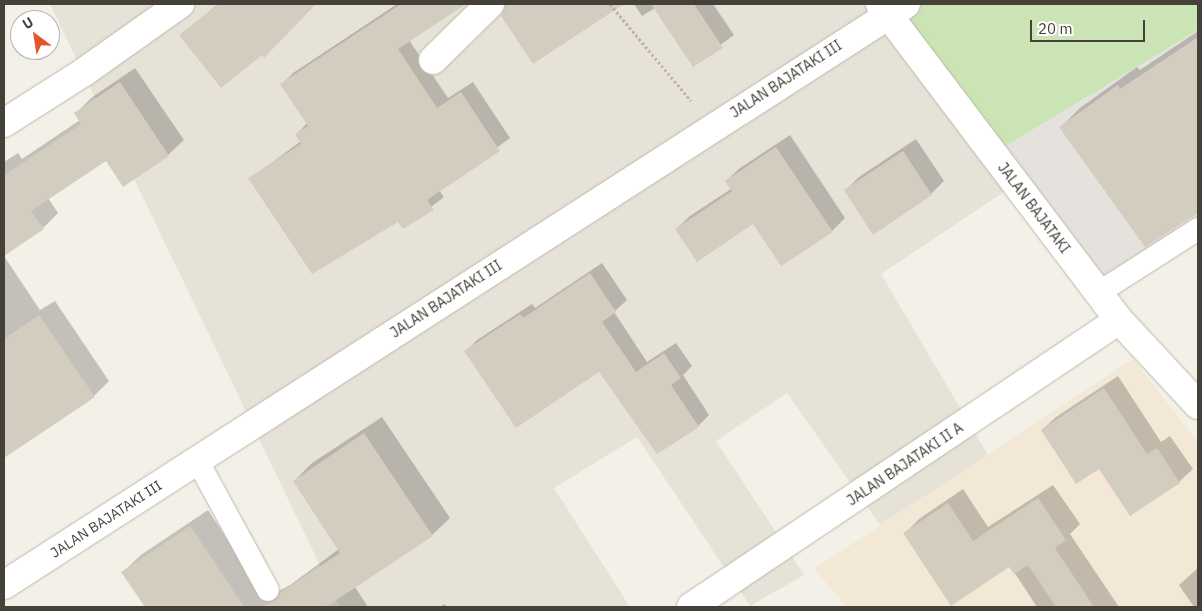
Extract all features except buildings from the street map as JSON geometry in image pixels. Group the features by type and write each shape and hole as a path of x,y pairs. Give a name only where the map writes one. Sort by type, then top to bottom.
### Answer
{"street":[{"path":"4,123 84,72 180,4"},
{"path":"433,60 490,4"},
{"name":"JALAN BAJATAKI III","path":"4,585 712,127 892,7"},
{"name":"JALAN BAJATAKI","path":"892,7 1098,293 1119,320 1198,405"},
{"name":"JALAN BAJATAKI II A","path":"691,607 1119,320"}],"lane":[{"path":"1098,293 1198,229"},
{"path":"197,460 268,590"}],"path":[{"path":"610,4 712,127"}],"shaded area":[{"path":"50,4 870,4 1017,183 881,274 988,455 880,525 787,393 716,441 804,575 750,606 637,437 554,488 630,607 340,607 60,25 60,10 53,10"},
{"path":"1198,30 1198,235 1095,300 989,156"},
{"path":"1133,359 1198,442 1198,607 847,607 814,569"}],"green space":[{"path":"870,4 1198,4 1198,30 989,156"}]}
